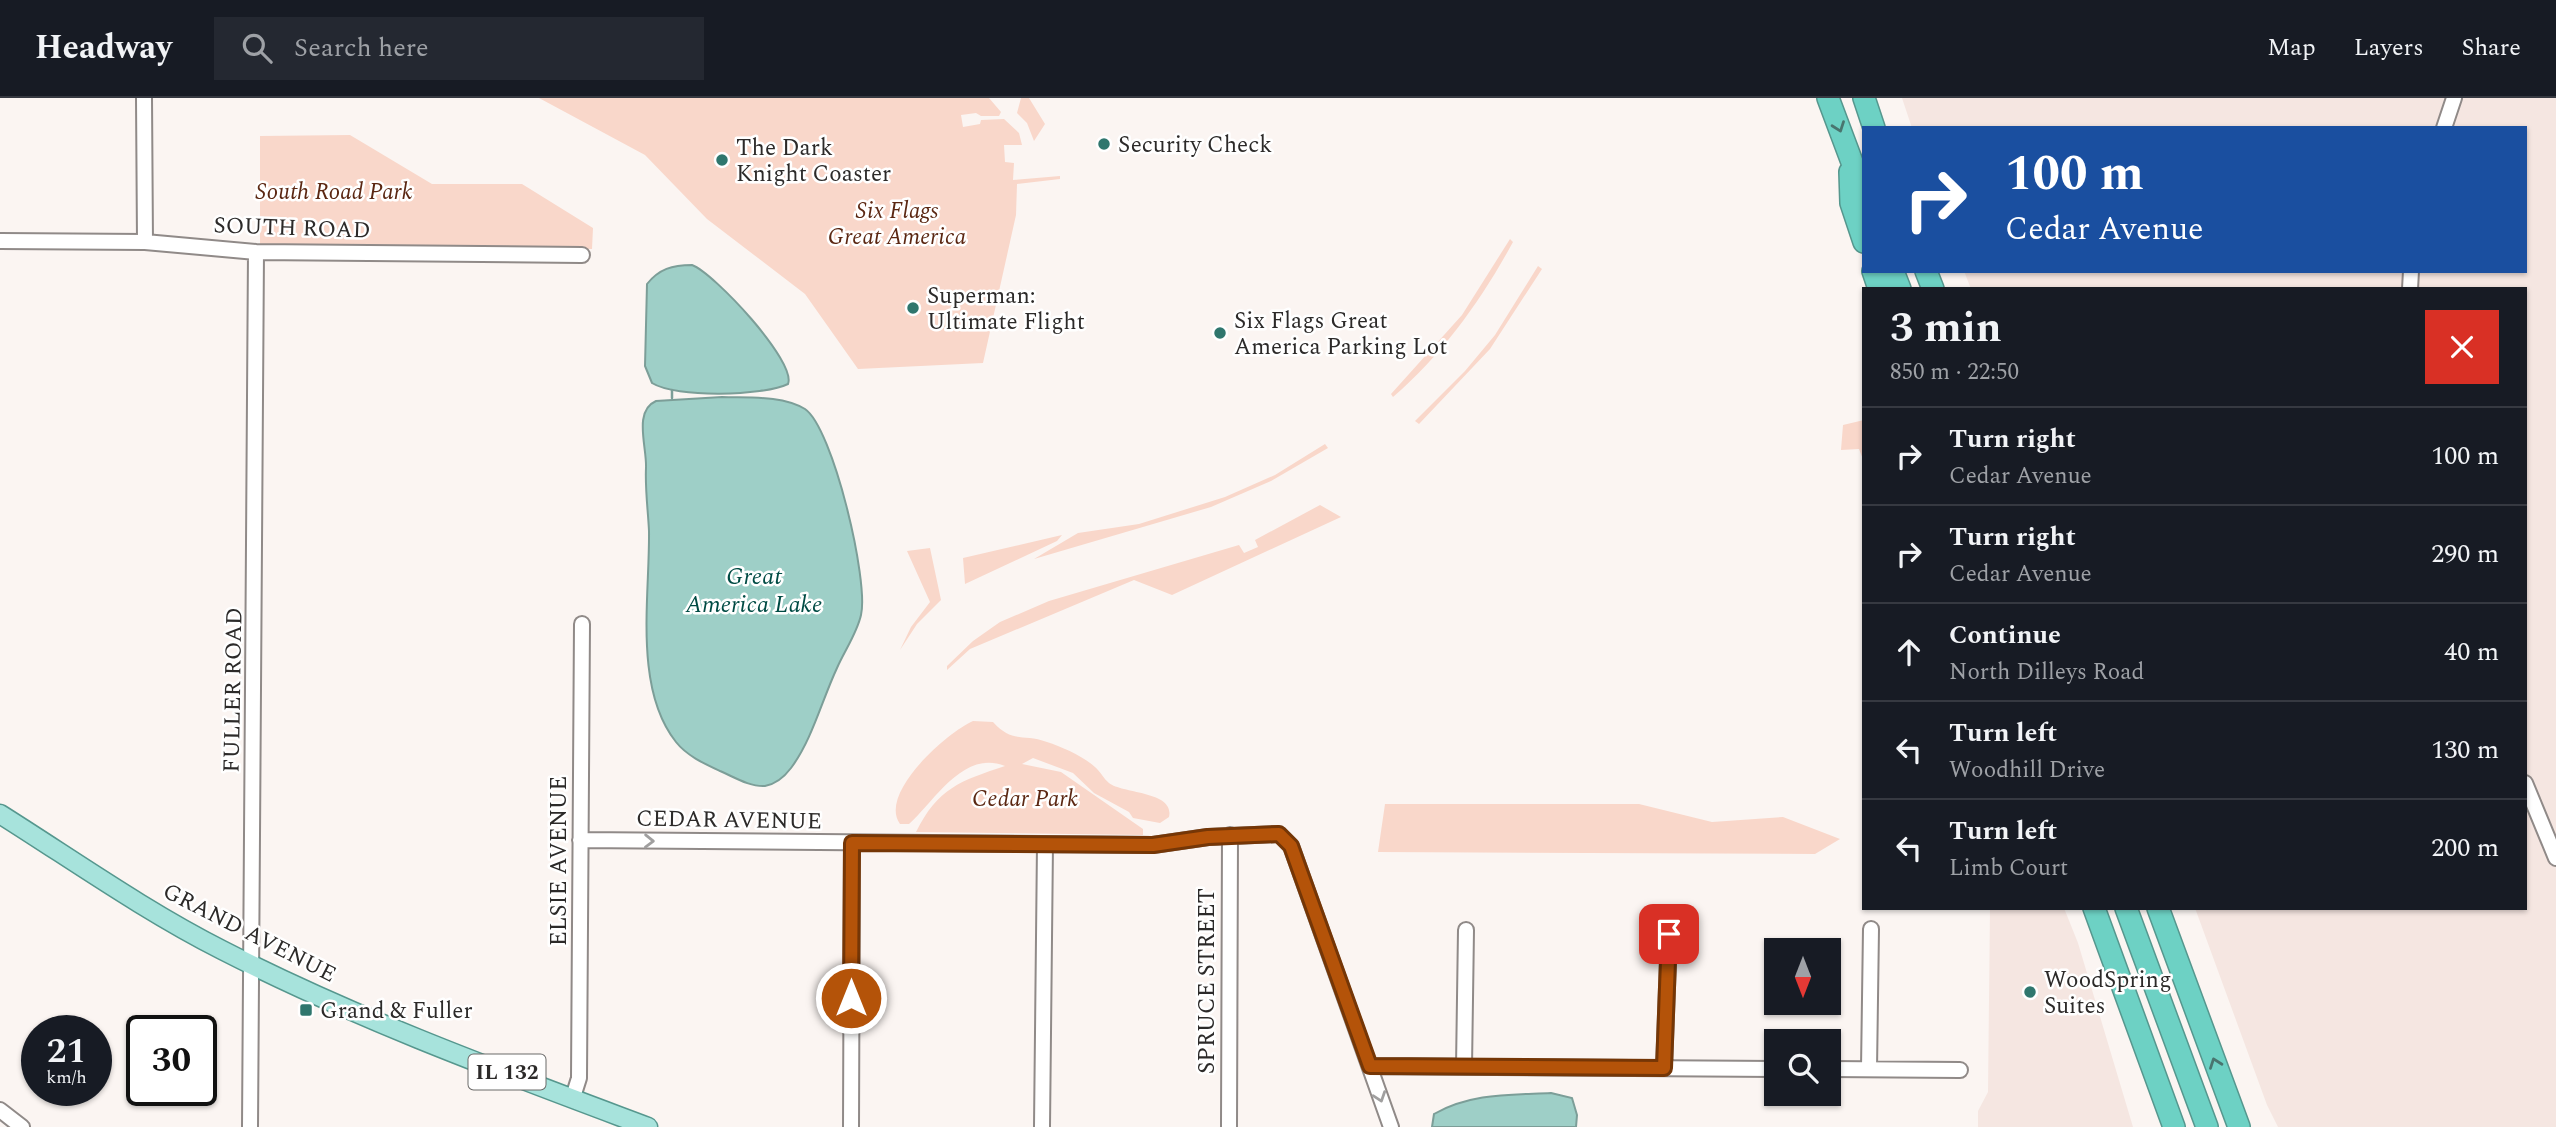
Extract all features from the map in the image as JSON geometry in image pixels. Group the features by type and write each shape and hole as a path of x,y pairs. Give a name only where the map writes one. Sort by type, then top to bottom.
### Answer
{"highway":[{"path":"1828,98 1862,189"},
{"path":"1864,98 1873,126"},
{"path":"1849,156 1851,203 1862,236"},
{"path":"2095,910 2174,1127"},
{"path":"2127,910 2207,1127"},
{"path":"2159,910 2239,1127"}],"main road":[{"name":"GRAND AVENUE","path":"0,814 187,931 252,965 366,1017 648,1127"}],"street":[{"path":"144,98 145,242"},
{"path":"2445,126 2454,98"},
{"name":"SOUTH ROAD","path":"0,241 145,242 256,253 582,255"},
{"name":"FULLER ROAD","path":"250,1127 256,253"},
{"name":"ELSIE AVENUE","path":"573,1097 579,1078 582,624"},
{"path":"2527,788 2556,858"},
{"name":"CEDAR AVENUE","path":"580,840 1153,845 1230,835 1279,834 1291,846 1370,1066"},
{"name":"SPRUCE STREET","path":"1229,1127 1230,835"},
{"path":"851,1127 852,843"},
{"path":"1042,1127 1045,845"},
{"path":"1869,1069 1871,929"},
{"path":"1464,1067 1466,930"},
{"path":"1664,1068 1669,934"},
{"path":"1391,1127 1370,1066 1764,1069"},
{"path":"1841,1069 1960,1070"},
{"path":"0,1110 22,1127"}],"shaded area":[{"path":"1902,98 2556,98 2556,1127 2278,1127 2267,1105 2196,910 2527,910 2527,287 1970,287 1965,273 2527,273 2527,126 1911,126"},
{"path":"1990,910 2065,910 2078,943 2133,1127 1978,1127 1978,1111 1988,1092"}],"green space":[{"name":"Six Flags Great America","path":"539,98 989,98 1001,112 999,116 981,116 976,113 961,115 963,127 980,124 981,120 1004,119 1019,133 1022,145 1004,145 1005,162 1014,163 1013,180 1060,176 1060,179 1017,184 1016,215 983,363 858,369 805,294 707,219 645,155"},
{"path":"1021,98 1029,98 1045,124 1034,141 1027,123 1017,113"},
{"name":"South Road Park","path":"350,135 432,184 522,184 593,228 592,249 260,247 260,136"},
{"path":"1510,239 1513,242 1475,305 1445,344 1393,397 1391,394 1462,315"},
{"path":"1538,266 1542,269 1490,349 1419,424 1415,421 1465,371 1495,335"},
{"path":"1862,420 1862,457 1859,449 1841,450 1843,425"},
{"path":"1325,444 1328,448 1271,481 1211,507 1034,559 1078,533 1139,524 1225,497 1275,475"},
{"path":"1320,505 1341,517 1172,595 1134,580 970,649 947,670 947,666 973,641 1000,622 1049,601 1239,545 1244,553 1258,547 1255,540"},
{"path":"1062,535 1057,541 965,584 963,558"},
{"path":"930,548 941,600 917,624 900,650 911,627 930,602 907,551"},
{"name":"Cedar Park","path":"973,721 993,722 1013,736 1039,739 1072,752 1085,759 1116,787 1146,794 1164,802 1169,809 1169,817 1160,823 1133,818 1129,812 1094,793 1073,773 1033,758 1022,764 1061,772 1143,829 1143,835 916,832 933,805 952,788 975,776 1005,766 990,763 963,771 939,791 909,824 900,824 896,811 898,797 906,781 932,751"},
{"path":"1385,804 1639,804 1712,822 1783,817 1840,839 1815,854 1378,852"}],"water":[{"path":"692,265 718,284 752,319 780,357 787,373 788,384 760,391 720,394 680,391 652,383 645,366 647,284 666,269"},
{"name":"Great America Lake","path":"722,397 786,401 805,409 816,422 837,474 860,571 862,597 857,628 798,757 783,777 765,786 736,779 696,759 680,747 663,720 654,695 649,668 649,531 643,430 645,413 656,401"},
{"path":"1551,1093 1572,1098 1577,1115 1576,1127 1432,1127 1434,1114 1462,1102 1491,1096"}],"waterway":[{"path":"672,390 672,398"}],"place":[{"name":"Security Check","path":"1104,144"},
{"name":"The Dark Knight Coaster","path":"722,160"},
{"name":"Superman: Ultimate Flight","path":"913,308"},
{"name":"Six Flags Great America Parking Lot","path":"1220,333"},
{"name":"WoodSpring Suites","path":"2030,992"},
{"name":"Grand & Fuller","path":"306,1010"}],"route":[{"path":"851,998 852,843 1153,845 1208,837 1269,832 1279,834 1291,846 1370,1066 1664,1068 1669,934"}]}
